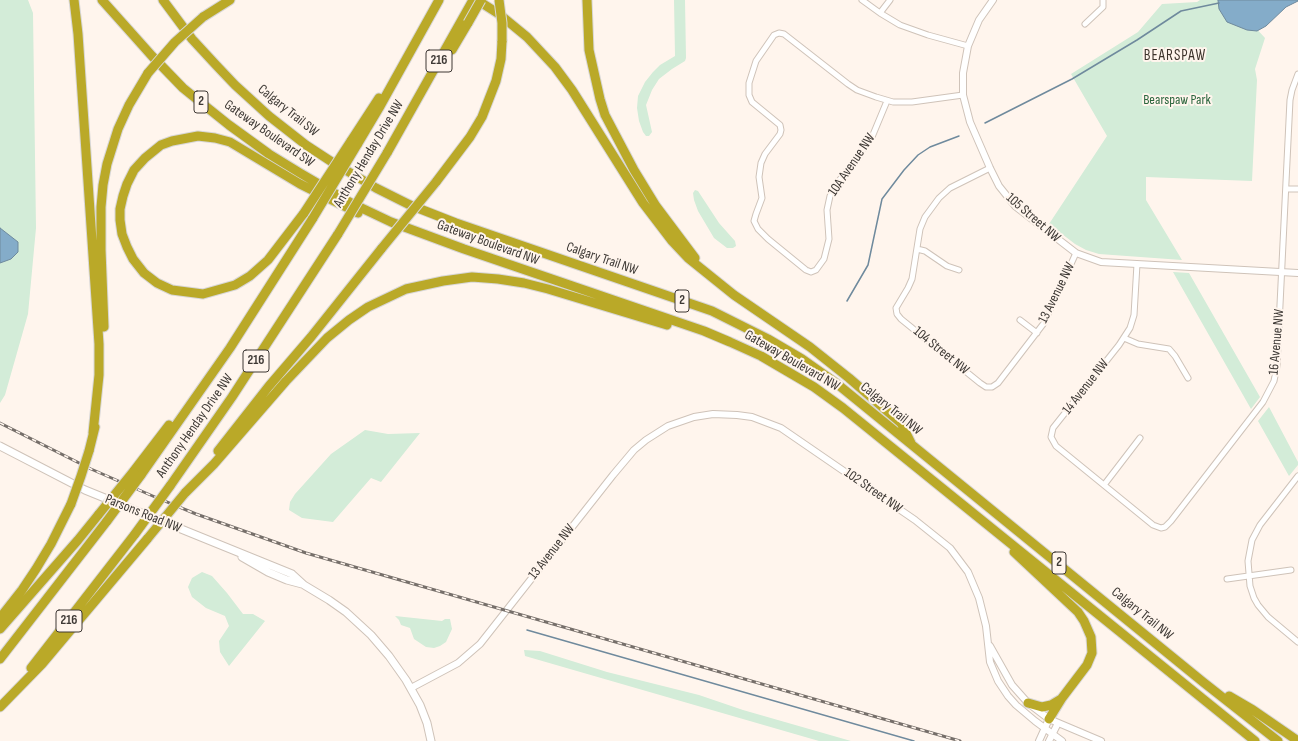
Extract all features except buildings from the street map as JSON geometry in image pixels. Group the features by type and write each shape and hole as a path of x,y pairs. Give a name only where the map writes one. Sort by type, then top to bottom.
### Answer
{"highway":[{"path":"74,0 78,34 99,344 99,375 93,433"},
{"name":"Gateway Boulevard SW","path":"102,0 140,44 172,76 229,125 269,154 317,184 362,209 407,228"},
{"name":"Calgary Trail SW","path":"163,0 192,39 211,60 235,85 269,116 306,145 348,172 381,191 422,210"},
{"path":"0,618 36,569 51,544 71,504 99,415 104,358 101,207 107,164 118,129 129,105 148,73 175,42 203,17 230,0"},
{"name":"216","path":"354,143 390,80 418,39 439,0"},
{"path":"465,22 473,0"},
{"path":"477,0 499,14 527,37 556,67 643,203 672,241 688,258 749,306 810,347 849,378 901,423 913,446"},
{"path":"465,22 481,0"},
{"path":"0,707 42,664 148,538 436,182 470,137 482,117 496,82 502,41 502,23 499,0"},
{"path":"587,0 588,50 605,115 634,170 656,206 708,275"},
{"name":"Anthony Henday Drive NW","path":"0,707 135,534 241,384 338,234 416,102 441,69 465,22"},
{"path":"354,143 304,213 268,260 250,276 234,286 203,294 172,290 157,283 144,273 133,259 127,248 122,234 120,220 121,202 127,184 134,170 145,158 161,145 190,137 206,137 230,142 325,197 380,224 412,236 464,249"},
{"name":"Anthony Henday Drive NW","path":"0,659 107,521 137,473 207,381 313,218 354,143"},
{"name":"Calgary Trail NW","path":"422,210 712,311 740,324 802,359 836,383 1203,682 1278,741"},
{"name":"Gateway Boulevard NW","path":"407,228 704,331 761,356 814,387 843,408 1255,741"},
{"path":"185,493 214,464 302,364 327,338 348,320 368,307 406,290 424,284 465,278 498,279 524,283 682,330 704,331"},
{"path":"0,629 99,514 137,473"},
{"path":"996,531 1022,560 1066,599 1078,612 1089,630 1092,648 1091,658 1084,672 1062,698 1057,703 1047,706 1036,706 1028,702"},
{"path":"1203,682 1253,710 1298,741"},
{"path":"1049,719 1062,698"}],"main road":[{"name":"Parsons Road NW","path":"0,446 71,484 215,543 268,572 287,580 304,584 330,600 357,621 389,656 411,688 424,715 431,741"}],"street":[{"path":"862,0 880,13 913,30 968,46"},
{"path":"880,13 890,0"},
{"name":"105 Street NW","path":"993,0 979,20 968,46 963,73 963,95 970,122 990,168 999,186 1015,206 1076,253 1101,262 1298,273"},
{"path":"1085,24 1103,7 1103,0"},
{"name":"10A Avenue NW","path":"779,33 786,36 853,87 866,94 887,101 872,137 835,186 830,196 827,210 829,239 827,253 819,267 812,272 803,269 768,239 758,229 754,221 762,198 759,177 761,163 765,154 782,130 780,125 752,102 749,95 748,83 753,66 759,55 774,36 779,33"},
{"name":"16 Avenue NW","path":"1104,485 1153,525 1162,528 1165,527 1263,402 1272,387 1277,366 1290,100 1298,74"},
{"path":"887,101 912,102 963,95"},
{"path":"959,270 947,266 928,252 917,249 920,228 923,221 939,198 956,184 990,168"},
{"path":"1286,189 1298,189"},
{"name":"104 Street NW","path":"917,249 912,279 897,305 896,311 901,319 980,383 990,388"},
{"name":"13 Avenue NW","path":"990,388 998,383 1046,319 1076,253"},
{"name":"14 Avenue NW","path":"1104,485 1056,446 1051,437 1053,428 1124,338 1130,328 1134,315 1137,264"},
{"name":"13 Avenue NW","path":"1020,320 1037,333"},
{"path":"1124,338 1138,344 1169,349 1188,378"},
{"name":"102 Street NW","path":"694,417 713,414 738,415 781,428 939,538 960,560 975,586 983,612 990,662 993,672 1002,688 1016,705 1044,729 1062,741"},
{"name":"13 Avenue NW","path":"411,688 458,663 480,644 608,480 634,450 646,440 668,426 694,417"},
{"path":"1104,485 1140,438"},
{"path":"1298,476 1264,520 1252,540 1248,561 1252,592 1263,611 1298,642"},
{"path":"1227,579 1291,570"},
{"name":"102 Street NW","path":"988,644 1012,685 1028,702 1049,719 1101,741"},
{"path":"1039,741 1049,719"},
{"path":"1049,741 1058,723"}],"green space":[{"path":"0,0 28,0 33,13 36,228 28,314 5,395 0,403"},
{"path":"674,0 685,0 686,58 685,61 659,79 652,90 646,105 652,132 649,136 646,136 639,121 637,108 638,96 645,82 653,72 660,65 675,56"},
{"name":"Bearspaw Park","path":"1200,0 1230,0 1265,38 1255,69 1257,80 1252,181 1146,177 1146,200 1182,260 1099,254 1086,250 1075,244 1049,224 1107,136 1071,74 1138,32 1162,4 1197,2"},
{"path":"695,190 698,191 719,223 735,241 736,246 733,248 727,248 714,238 698,211 693,193"},
{"path":"1173,272 1189,273 1260,397 1251,409"},
{"path":"1269,407 1298,462 1298,465 1289,476 1258,421"},
{"path":"365,430 388,434 420,433 381,482 371,478 333,522 302,518 289,510 290,502 295,494 331,454"},
{"path":"202,572 212,576 243,614 253,614 265,621 229,666 220,652 219,641 229,626 225,616 206,608 192,597 188,587 192,578"},
{"path":"395,616 442,621 445,619 450,619 452,629 446,642 434,648 426,647 414,639 410,628 401,625"},
{"path":"524,650 540,651 607,672 699,695 743,710 851,741 819,741 525,656"}],"water":[{"path":"1218,0 1298,1 1286,7 1266,26 1257,31 1247,30 1227,22 1219,9"},
{"path":"0,228 18,242 18,252 11,259 0,263"}],"waterway":[{"path":"985,123 1072,79 1137,40 1181,11 1219,3"},
{"path":"847,301 868,265 882,199 904,170 918,155 930,147 959,136"},
{"path":"527,630 914,741"}],"railway":[{"path":"0,423 91,469 155,497 196,514 306,553 960,741"}],"district":[{"name":"BEARSPAW","path":"1175,56"}]}
